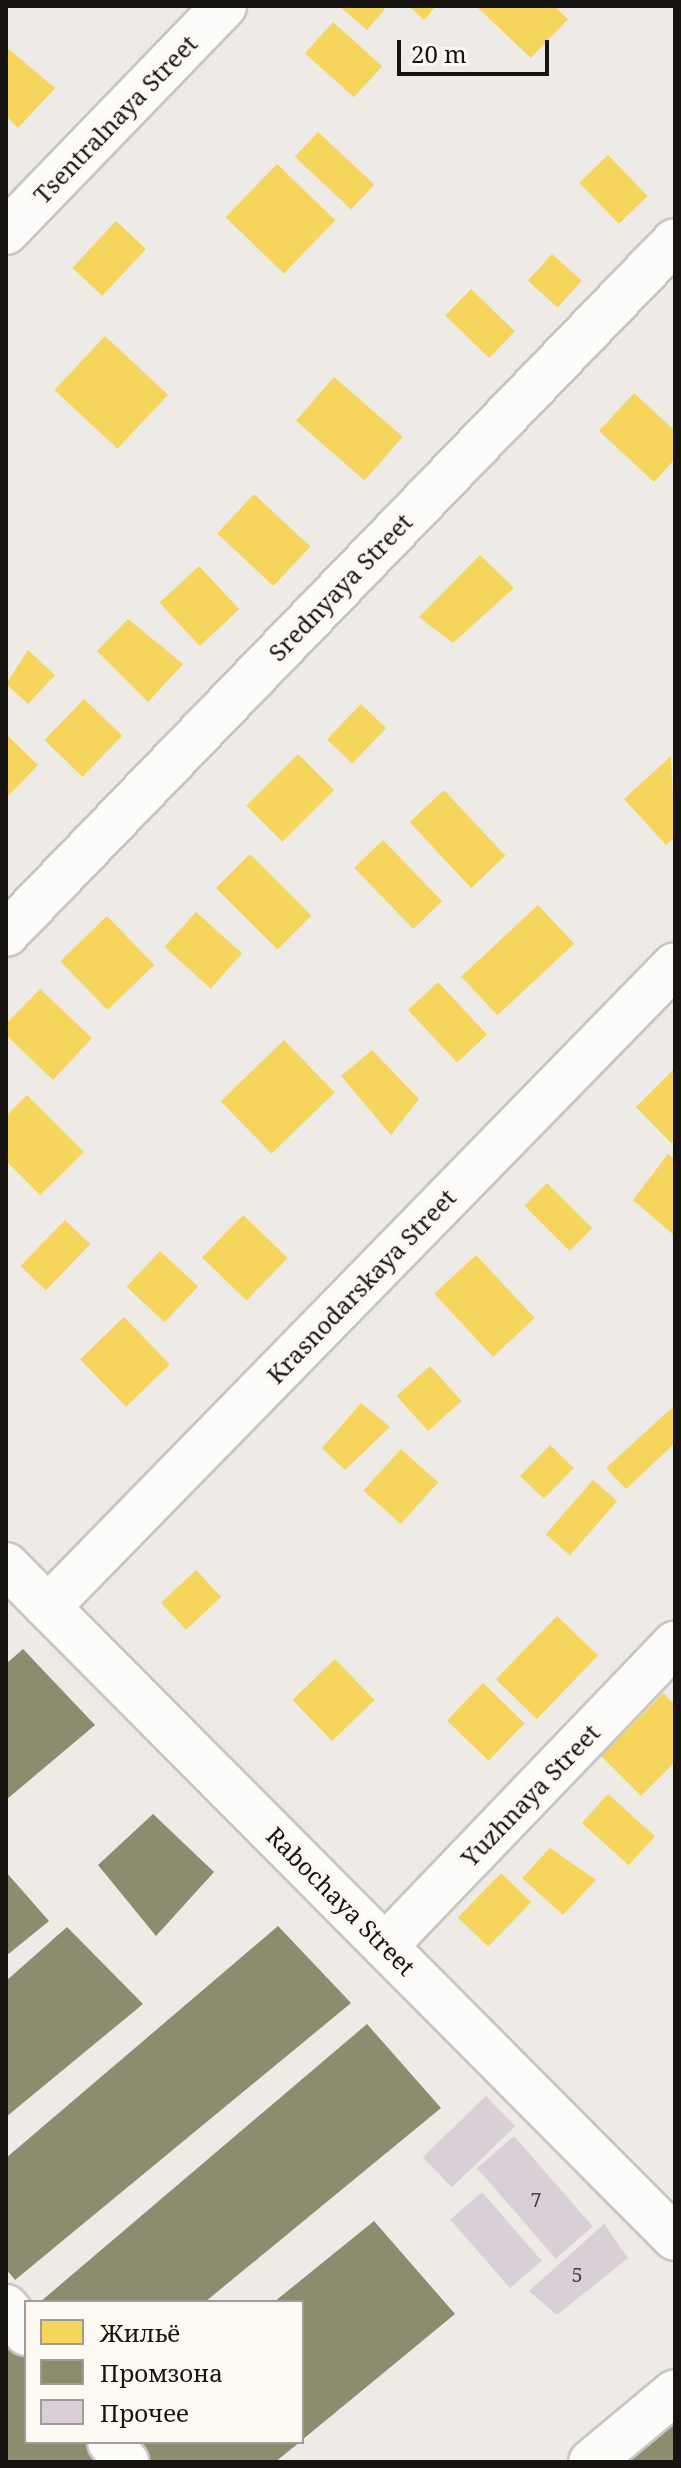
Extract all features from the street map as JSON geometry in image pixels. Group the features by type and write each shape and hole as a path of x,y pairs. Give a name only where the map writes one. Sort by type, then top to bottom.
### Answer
{"street":[{"name":"Tsentralnaya Street","path":"6,232 224,6"},
{"name":"Srednyaya Street","path":"6,934 675,241"},
{"name":"Krasnodarskaya Street","path":"48,1607 675,965"},
{"name":"Rabochaya Street","path":"6,1565 675,2238"},
{"name":"Yuzhnaya Street","path":"385,1946 675,1644"},
{"path":"6,2307 24,2330"},
{"path":"591,2462 675,2392"},
{"path":"112,2444 126,2462"}],"building: Жильё":[{"path":"339,6 381,6 385,9 367,30"},
{"path":"409,6 436,6 424,20"},
{"path":"476,6 554,6 568,19 531,58"},
{"path":"333,22 382,66 354,97 305,53"},
{"path":"6,47 55,88 18,128 6,116"},
{"path":"318,132 374,185 351,209 295,157"},
{"path":"608,155 648,196 619,224 579,183"},
{"path":"277,164 335,220 284,273 226,217"},
{"path":"116,221 146,249 102,296 72,268"},
{"path":"552,254 582,281 558,308 528,281"},
{"path":"471,289 515,331 489,358 445,316"},
{"path":"105,336 168,395 117,449 55,390"},
{"path":"334,377 403,437 365,480 296,421"},
{"path":"634,393 675,431 675,459 654,482 599,431"},
{"path":"254,494 310,547 273,586 217,533"},
{"path":"480,555 514,588 453,643 419,617"},
{"path":"199,566 239,609 200,646 160,603"},
{"path":"128,619 183,664 148,702 97,651"},
{"path":"28,650 55,675 28,704 6,684"},
{"path":"84,699 122,736 83,777 44,740"},
{"path":"361,704 386,728 352,764 327,739"},
{"path":"6,734 38,765 6,798"},
{"path":"298,754 334,790 282,842 246,806"},
{"path":"671,756 675,837 666,845 624,799"},
{"path":"444,790 505,856 471,888 410,822"},
{"path":"383,840 442,901 413,929 354,868"},
{"path":"250,854 312,916 278,949 216,888"},
{"path":"538,905 574,944 497,1015 461,977"},
{"path":"196,912 242,953 211,988 165,947"},
{"path":"107,916 154,965 107,1010 60,961"},
{"path":"438,982 487,1035 457,1063 408,1010"},
{"path":"40,989 92,1038 53,1080 6,1035 6,1024"},
{"path":"284,1040 335,1093 271,1154 221,1101"},
{"path":"372,1050 419,1099 391,1135 341,1076"},
{"path":"675,1068 675,1140 671,1143 636,1107"},
{"path":"27,1095 84,1152 40,1195 6,1161 6,1116"},
{"path":"668,1154 675,1160 675,1236 633,1200"},
{"path":"547,1183 592,1228 570,1251 524,1206"},
{"path":"243,1215 288,1258 247,1301 202,1257"},
{"path":"65,1220 90,1244 46,1290 21,1266"},
{"path":"160,1251 198,1286 165,1322 127,1287"},
{"path":"476,1255 535,1318 493,1357 434,1294"},
{"path":"124,1317 170,1364 126,1407 80,1359"},
{"path":"430,1366 461,1401 428,1431 397,1396"},
{"path":"361,1403 390,1427 345,1470 322,1448"},
{"path":"675,1405 675,1443 626,1489 606,1468"},
{"path":"550,1445 574,1468 544,1499 520,1476"},
{"path":"401,1449 438,1482 401,1524 364,1491"},
{"path":"593,1480 617,1501 570,1555 546,1534"},
{"path":"196,1570 221,1597 186,1630 161,1603"},
{"path":"557,1616 598,1656 537,1719 496,1679"},
{"path":"335,1659 375,1700 332,1741 293,1700"},
{"path":"483,1683 525,1723 489,1761 447,1720"},
{"path":"663,1693 675,1705 675,1762 641,1796 601,1756"},
{"path":"608,1794 655,1836 629,1865 582,1823"},
{"path":"550,1848 596,1880 563,1915 522,1878"},
{"path":"501,1873 531,1902 488,1947 458,1918"}],"building: Промзона":[{"path":"23,1649 95,1725 6,1800 6,1664"},
{"path":"153,1814 214,1872 156,1936 98,1865"},
{"path":"6,1872 49,1921 6,1956"},
{"path":"278,1926 351,2003 15,2280 6,2269 6,2158"},
{"path":"67,1927 143,2004 6,2117 6,1981"},
{"path":"367,2024 441,2108 207,2300 42,2300"},
{"path":"374,2221 455,2314 304,2438 304,2300 276,2300"},
{"path":"6,2322 24,2344 24,2444 106,2444 120,2462 6,2462"},
{"path":"675,2421 675,2462 625,2462"},
{"path":"133,2444 298,2444 275,2462 148,2462"}],"building: Прочее":[{"path":"486,2096 515,2126 452,2187 423,2157"},
{"path":"514,2136 593,2227 556,2259 477,2168"},
{"path":"482,2192 542,2261 510,2288 450,2220"},
{"path":"604,2224 628,2258 557,2315 529,2291"}]}
